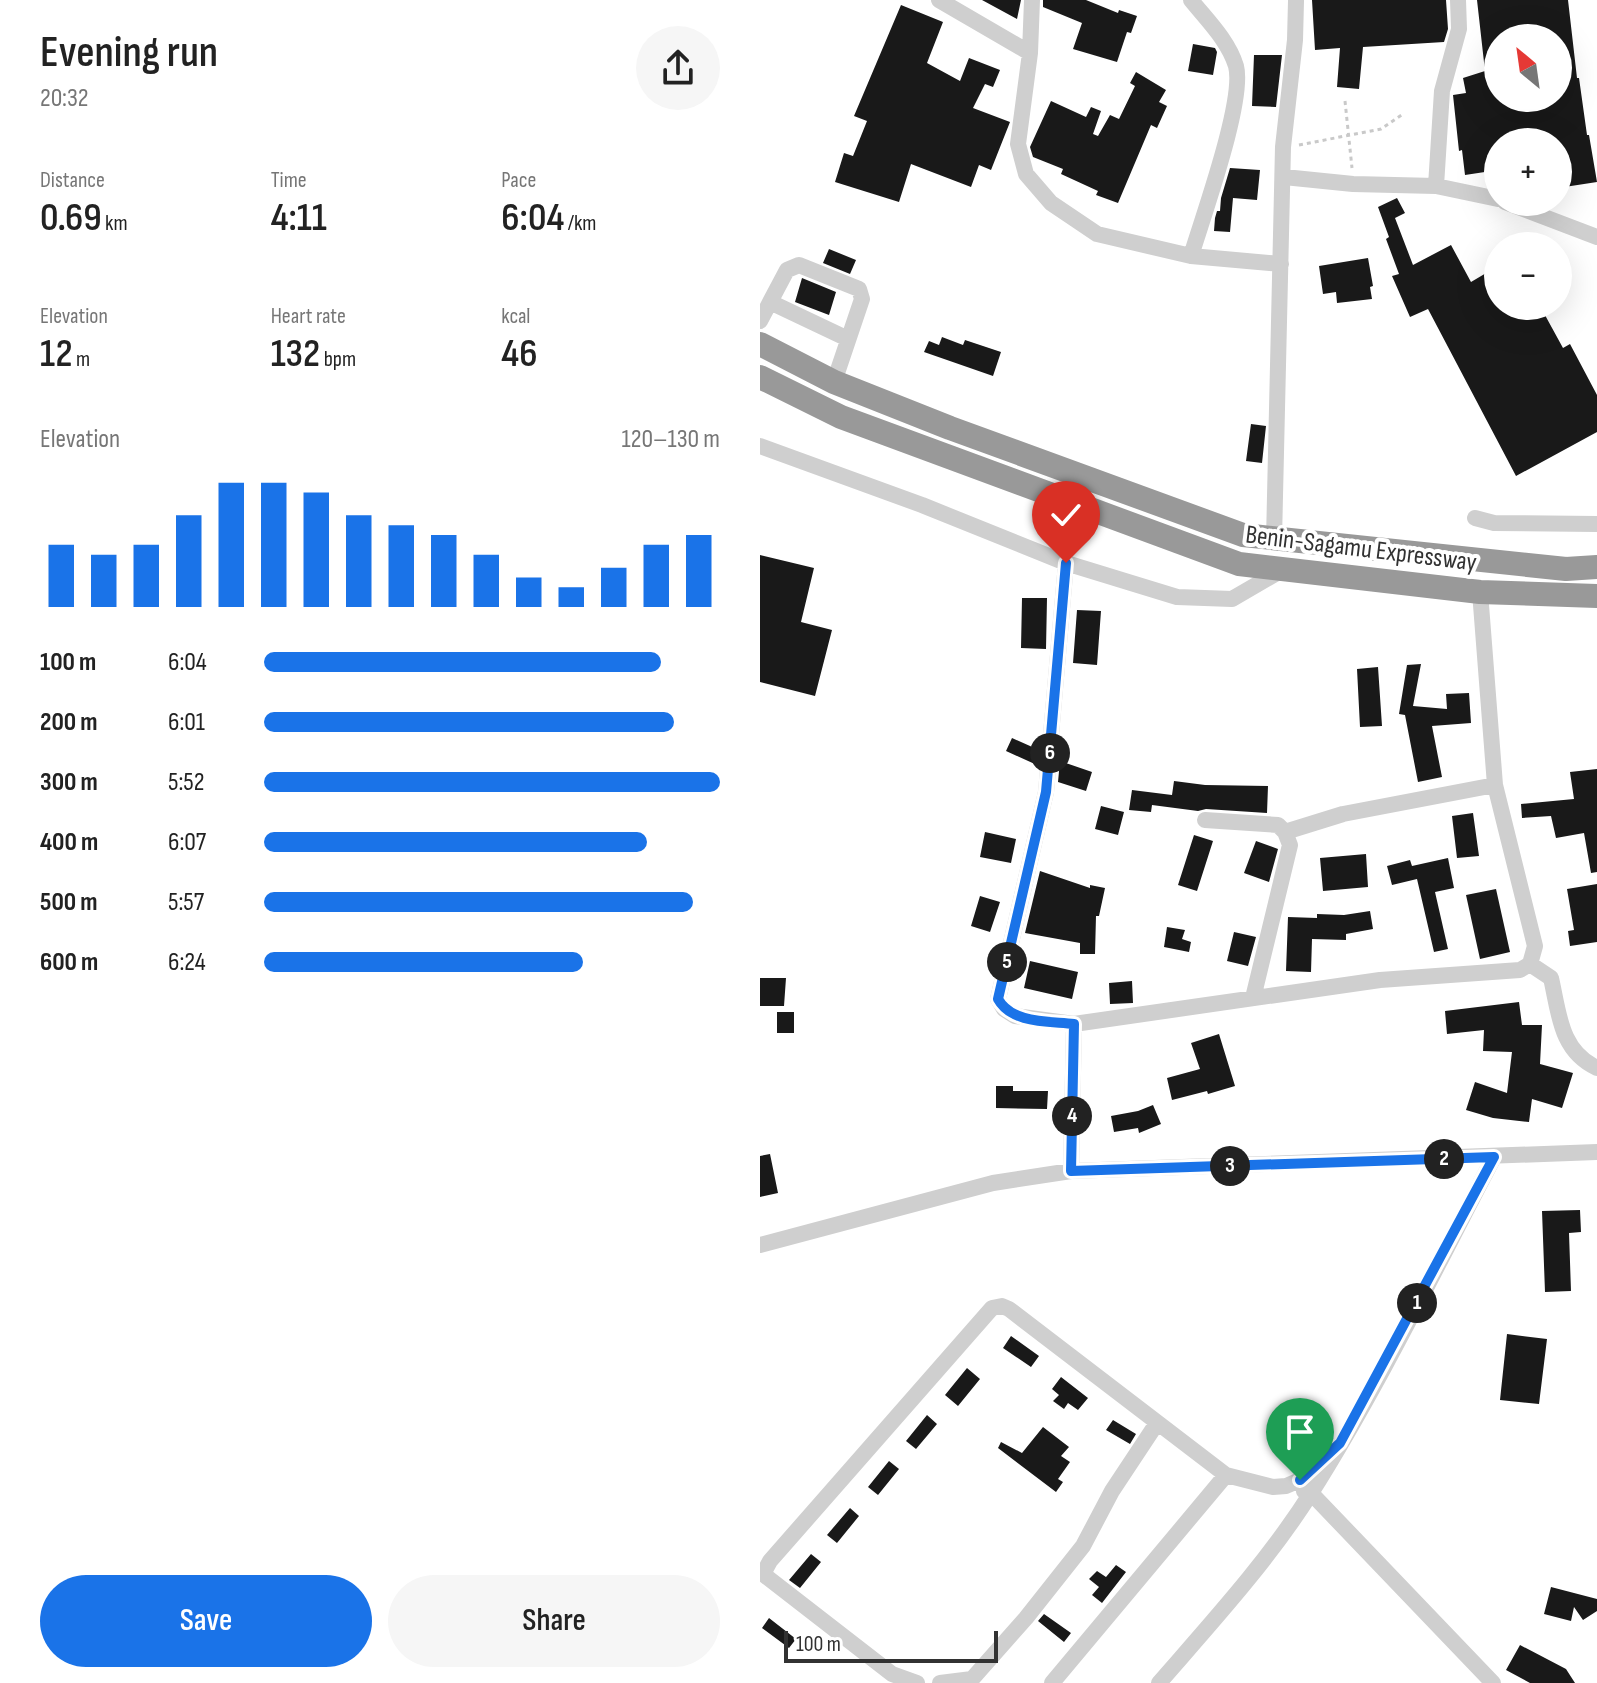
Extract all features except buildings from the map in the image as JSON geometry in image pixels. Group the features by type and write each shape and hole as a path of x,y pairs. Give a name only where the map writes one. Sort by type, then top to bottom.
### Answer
{"highway":[{"name":"Benin-Sagamu Expressway","path":"760,344 834,382 950,428 1243,535 1566,569 1597,567"},
{"name":"Benin-Sagamu Expressway","path":"760,377 841,417 1239,564 1480,592 1597,596"}],"street":[{"path":"939,0 1030,53"},
{"path":"1032,0 1030,53 1018,144 1026,174 1051,203 1097,234 1191,256 1281,264"},
{"path":"1191,0 1225,41 1236,67 1236,101 1191,256"},
{"path":"1436,186 1442,91 1459,29 1458,0"},
{"path":"1274,540 1283,147 1295,40 1296,1"},
{"path":"1284,177 1353,184 1436,186 1484,196"},
{"path":"1542,216 1597,237"},
{"path":"760,321 787,270 799,265 859,289 862,299 834,382"},
{"path":"770,302 848,339"},
{"path":"760,446 922,505 1066,563 1177,597 1232,599 1282,570"},
{"path":"1475,518 1494,523 1597,524"},
{"path":"1066,563 1046,792 998,999 1004,1009 1015,1016 1074,1024 1380,980 1520,970 1530,964 1535,946 1495,785 1480,592"},
{"path":"1285,832 1343,814 1495,785"},
{"path":"1205,820 1278,825 1285,832 1290,845 1253,998"},
{"path":"1530,964 1551,978 1566,1041 1587,1063 1597,1068"},
{"path":"1071,1171 1074,1024"},
{"path":"760,1245 993,1183 1071,1171 1597,1152"},
{"path":"1159,1683 1237,1592 1311,1493 1494,1157"},
{"path":"917,1683 892,1674 763,1574 770,1561 992,1308 1002,1306 1009,1309 1226,1475 1273,1487 1286,1486 1300,1480 1340,1443"},
{"path":"940,1683 975,1681 1083,1546 1112,1491 1157,1423"},
{"path":"1052,1683 1226,1475"},
{"path":"1286,1486 1311,1493 1493,1683"}],"path":[{"path":"1345,101 1353,184"},
{"path":"1283,147 1381,129 1403,114"}],"route":[{"path":"1066,563 1046,792 998,999 1004,1009 1015,1016 1074,1024 1071,1171 1494,1157 1340,1443 1300,1480"}]}
